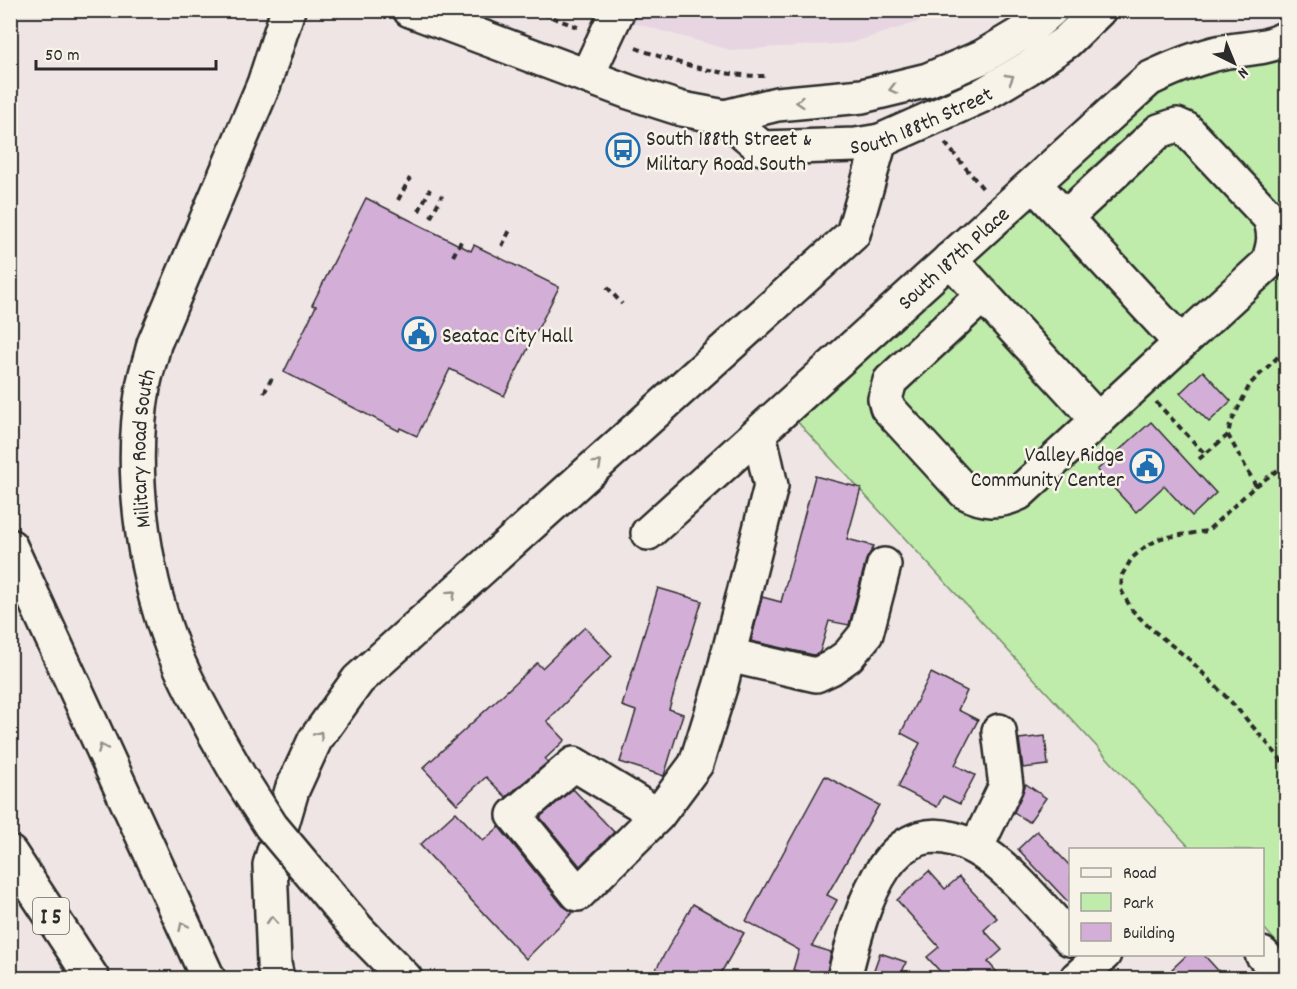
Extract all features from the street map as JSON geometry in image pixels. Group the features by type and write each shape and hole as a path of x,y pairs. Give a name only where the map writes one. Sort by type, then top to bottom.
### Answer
{"main road":[{"name":"Military Road South","path":"288,10 259,95 154,344 143,388 137,457 141,528 171,644 215,734 239,776 271,826 359,931 405,978"},
{"name":"South 188th Street","path":"410,10 682,109 726,117 777,104 862,96 928,80 982,57 1029,29 1051,10"},
{"path":"587,76 618,10"},
{"name":"South 188th Street","path":"726,117 762,148 856,145 880,141 981,96 1028,68 1066,42 1099,10"},
{"name":"South 187th Place","path":"648,533 1149,79 1168,70 1222,52 1258,48 1287,38"},
{"path":"983,295 890,381 885,399 887,407 965,492 979,499 994,501 1019,494 1268,263 1275,233 1270,218 1186,129 1177,125 1159,131 1065,218"},
{"path":"277,978 273,954 270,865 292,790 321,731 358,680 853,234 880,141"},
{"path":"1034,184 1181,343"},
{"path":"950,260 1098,420"},
{"path":"658,815 696,764 728,655 771,486 759,433"},
{"path":"10,546 208,978"},
{"path":"728,655 816,675 831,668 848,656 866,634 884,565"},
{"path":"976,848 1006,786 999,731"},
{"path":"844,978 870,891 892,857 909,841 930,836 955,839 976,848 1002,868 1069,937"},
{"name":"I 5","path":"10,853 92,978"},
{"path":"1264,955 1285,978"}],"path":[{"path":"533,10 584,30"},
{"path":"636,48 676,63 715,72 772,76"},
{"path":"943,142 987,193"},
{"path":"398,200 410,178"},
{"path":"419,211 430,189"},
{"path":"431,217 442,195"},
{"path":"502,246 511,228"},
{"path":"453,256 463,238"},
{"path":"608,287 622,304"},
{"path":"1286,350 1287,366"},
{"path":"1199,459 1228,435 1230,425 1250,384 1286,350"},
{"path":"264,393 273,376"},
{"path":"1138,382 1205,454"},
{"path":"1228,435 1256,486"},
{"path":"1287,464 1256,486 1207,531 1161,538 1145,547 1132,558 1122,575 1121,591 1132,610 1150,628 1190,660 1235,706 1287,769"}],"shaded area":[{"path":"591,11 953,11 851,43 730,50"}],"green space":[{"path":"1286,49 1286,953 1264,928 1264,848 1190,848 794,418 1178,78"}],"building":[{"name":"Seatac City Hall","path":"366,198 471,251 474,245 559,287 504,396 450,369 417,436 400,428 399,431 284,372 316,306 312,305"},
{"path":"1203,371 1231,401 1209,422 1180,393"},
{"name":"Valley Ridge Community Center","path":"1151,422 1216,493 1192,516 1164,486 1136,512 1097,470"},
{"path":"815,476 861,488 847,539 874,546 866,560 849,625 829,621 820,652 814,655 751,641 762,597 781,602"},
{"path":"658,588 702,601 669,709 683,714 664,776 620,762 636,711 622,706"},
{"path":"585,627 612,656 547,721 565,740 545,759 548,762 506,797 486,777 457,804 423,768 537,663 542,668"},
{"path":"931,673 967,691 958,710 978,720 955,765 975,775 960,804 943,796 937,807 898,787 920,743 901,733"},
{"path":"1045,736 1048,765 1023,768 1019,739"},
{"path":"825,776 879,805 827,895 837,900 812,946 831,952 826,978 821,978 793,970 799,950 746,921"},
{"path":"1026,784 1046,798 1029,822 1014,812"},
{"path":"573,789 614,832 580,866 540,817"},
{"path":"456,812 483,841 499,827 563,906 573,912 526,959 420,845"},
{"path":"1037,831 1069,865 1069,903 1018,849"},
{"path":"929,871 945,889 959,877 997,918 984,930 1002,950 988,962 1002,978 946,978 927,957 939,947 897,900"},
{"path":"693,904 744,933 718,978 651,978"},
{"path":"880,953 906,962 900,978 871,978"},
{"path":"1186,956 1205,956 1225,978 1181,978 1172,969"}],"place":[{"name":"South 188th Street & Military Road South","path":"623,150"},
{"name":"Seatac City Hall","path":"419,334"},
{"name":"Valley Ridge Community Center","path":"1147,466"}]}
